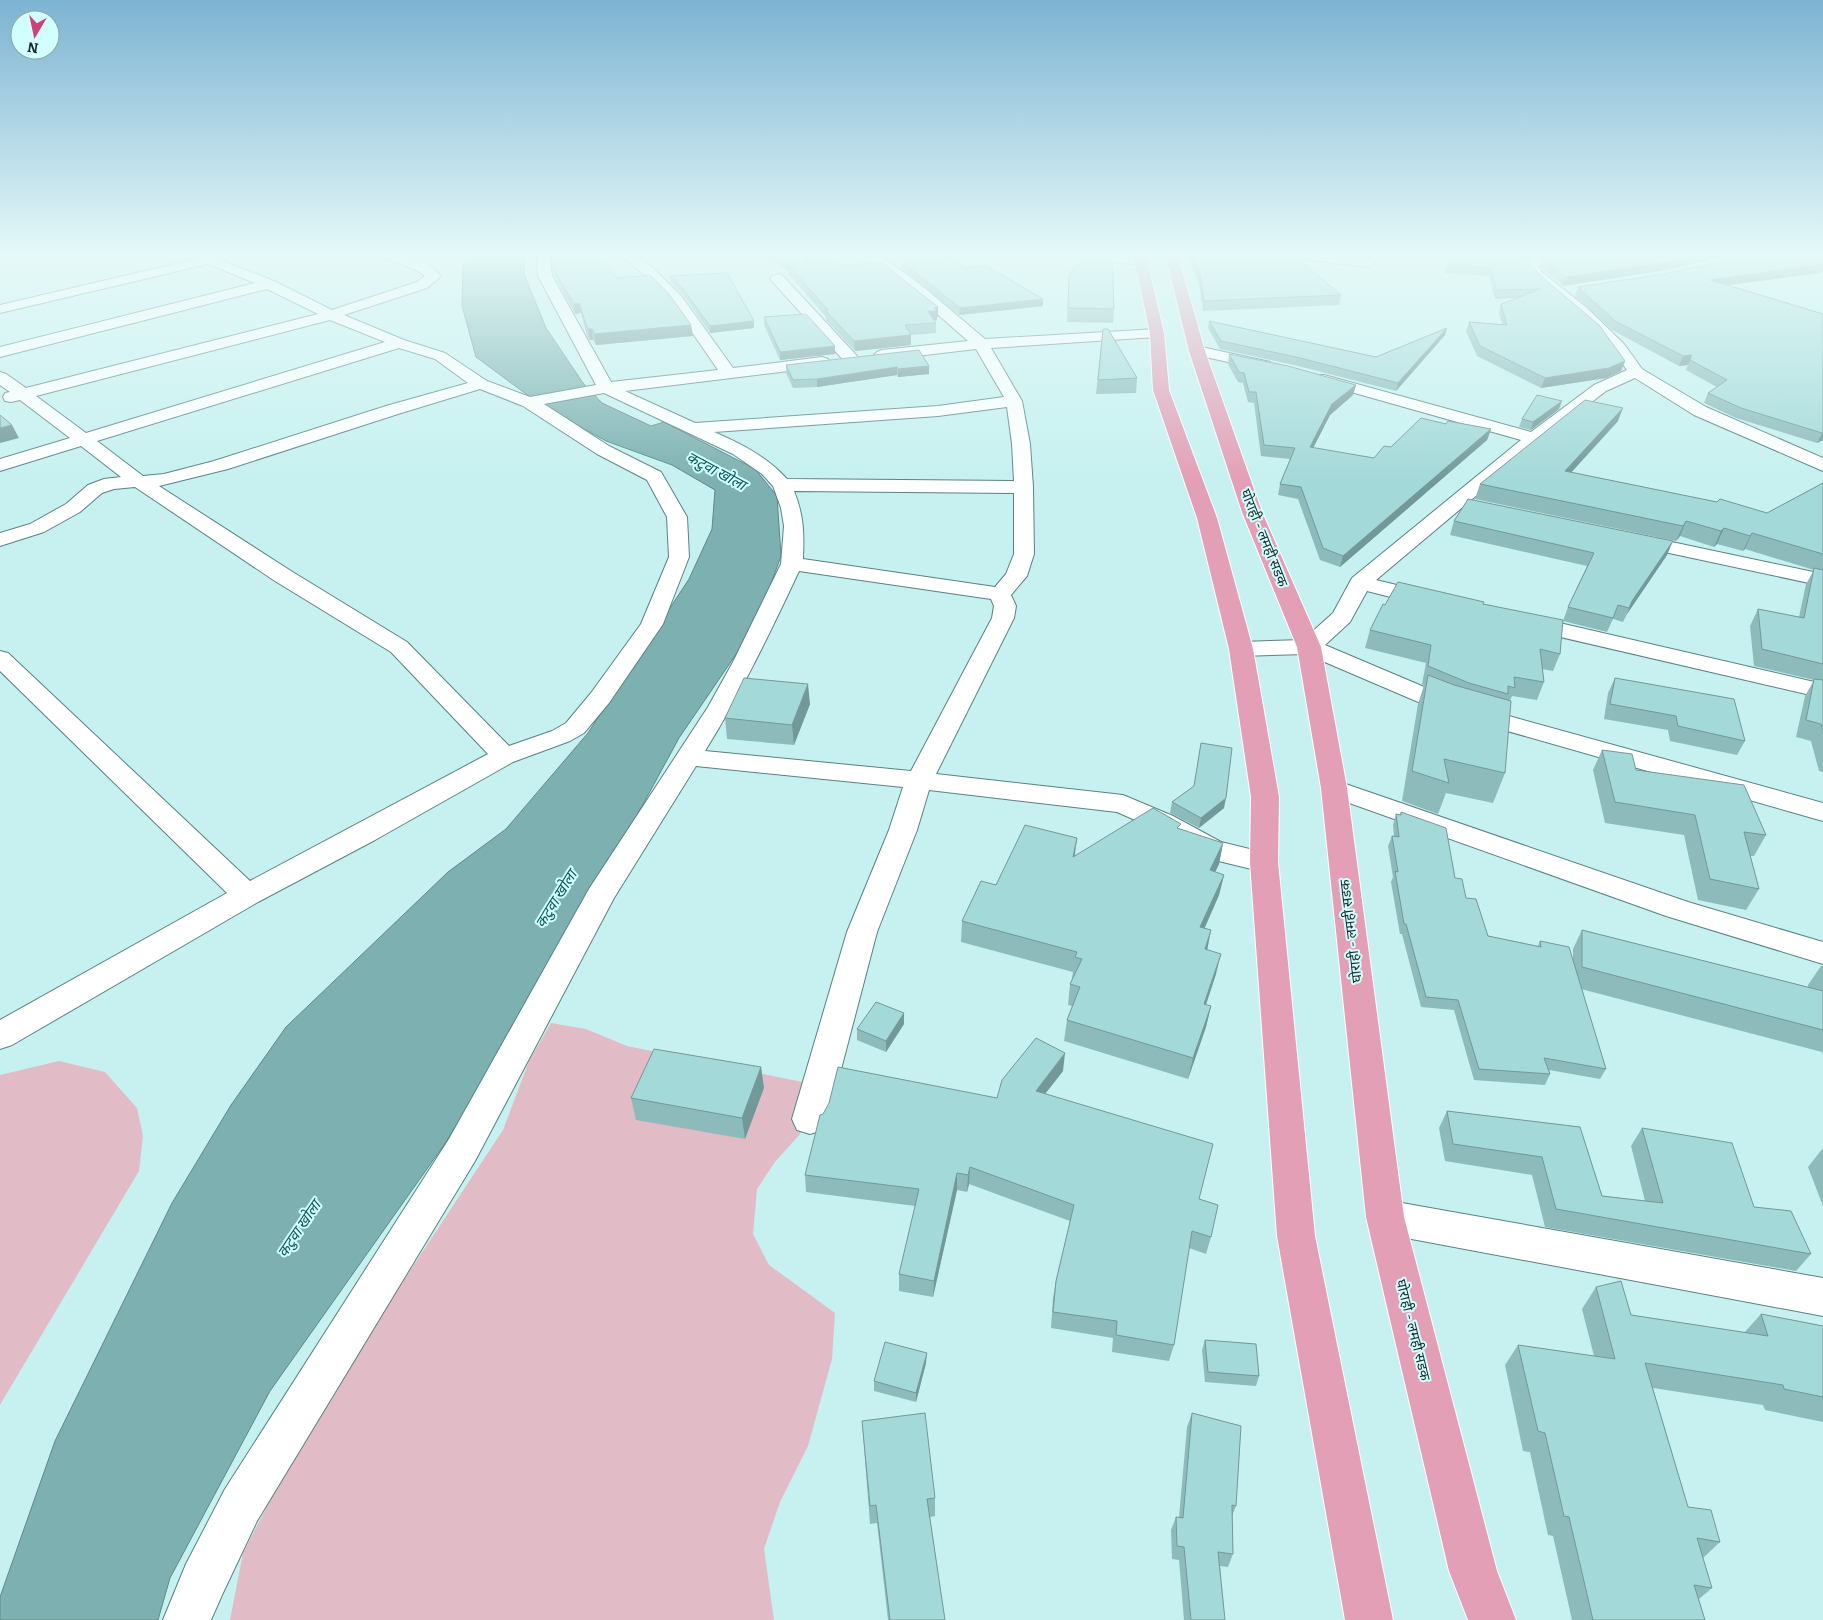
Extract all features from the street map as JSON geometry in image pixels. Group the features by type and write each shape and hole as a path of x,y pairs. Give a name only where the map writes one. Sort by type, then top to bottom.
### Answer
{"main road":[{"path":"1156,329 1161,390 1207,518 1241,648 1266,797 1264,862 1296,1236 1369,1620"},
{"name":"घोराही - लमही सडक","path":"1191,329 1252,512 1309,646 1334,788 1385,1217 1473,1571 1492,1620"}],"street":[{"path":"0,352 93,329"},
{"path":"0,400 278,329"},
{"path":"0,1036 247,895 365,833 504,756 561,736 575,728 600,698 652,624 679,557 677,517 654,476 603,450 529,402 481,384 440,356 365,329"},
{"path":"188,1620 203,1581 241,1505 462,1150 600,896 720,707 745,662 792,564 794,526 791,508 782,485 769,470 755,459 695,428 606,388 574,329"},
{"path":"697,329 728,372"},
{"path":"823,329 851,359"},
{"path":"963,329 981,344 1014,401 1021,444 1024,487 1024,554 1016,576 1000,594"},
{"path":"1600,329 1619,347 1636,372 1700,411 1823,465"},
{"path":"529,402 606,388 728,372 981,344 1157,333"},
{"path":"0,465 400,343"},
{"path":"1197,351 1279,368"},
{"path":"1309,646 1342,617 1360,583 1468,505 1534,438 1600,388 1636,372"},
{"path":"1306,375 1534,438"},
{"path":"0,377 140,482 283,576 398,647 504,756"},
{"path":"0,540 37,528 73,508 95,489 111,483 165,480 221,465 355,421 481,384"},
{"path":"695,428 938,411 1014,401"},
{"path":"1795,454 1816,445"},
{"path":"782,485 1024,487"},
{"path":"1612,535 1823,580"},
{"path":"792,564 1000,594"},
{"path":"1360,583 1447,604"},
{"path":"810,1119 862,932 903,830 919,780 996,633 1005,606 1000,594"},
{"path":"1505,617 1823,691"},
{"path":"1241,648 1309,646 1453,708 1823,812"},
{"path":"0,658 247,895"},
{"path":"688,757 919,780 1123,804 1163,822 1212,850 1264,862"},
{"path":"1334,788 1678,909 1823,953"},
{"path":"1385,1217 1823,1297"}],"shaded area":[{"path":"551,1023 586,1029 627,1046 817,1085 800,1134 775,1162 757,1189 753,1234 769,1265 835,1313 832,1359 808,1446 780,1502 764,1549 774,1620 230,1620 243,1553 312,1419 503,1130 529,1061"},
{"path":"59,1061 105,1072 137,1108 143,1136 139,1171 0,1405 0,1075"}],"water":[{"name":"कटुवा खोला","path":"468,329 546,329 583,383 602,403 651,426 664,422 755,469 777,496 781,556 756,625 679,738 616,854 498,1058 446,1142 270,1391 170,1578 158,1620 0,1620 0,1597 55,1441 172,1203 231,1105 286,1027 448,872 506,829 588,733 689,579 712,529 715,490 672,465 606,441 541,405 476,357"}],"building":[{"path":"588,329 652,329 594,334 592,329"},
{"path":"769,329 819,329 835,346 780,352"},
{"path":"842,329 907,329 911,335 854,341"},
{"path":"1103,329 1108,329 1137,378 1098,380"},
{"path":"1214,329 1244,329 1376,357 1446,329 1398,383 1296,357 1221,341"},
{"path":"1472,329 1602,329 1625,361 1609,368 1545,378 1480,346"},
{"path":"1630,329 1823,329 1823,432 1741,408 1708,393 1727,380 1690,360 1692,355 1683,356"},
{"path":"919,350 929,366 898,369 897,367 817,379 793,380 786,365"},
{"path":"1229,354 1288,366 1356,385 1332,404 1310,447 1374,458 1384,446 1391,447 1421,418 1446,424 1448,421 1491,429 1343,556 1323,548 1301,487 1280,484 1295,448 1264,445 1256,392 1249,392 1244,373 1239,372"},
{"path":"1537,395 1562,401 1533,422 1522,419"},
{"path":"1585,400 1623,408 1565,471 1717,502 1720,499 1767,513 1823,483 1823,554 1752,533 1750,536 1724,528 1721,531 1686,521 1683,526 1480,484"},
{"path":"0,415 12,425 0,428"},
{"path":"1468,499 1673,541 1629,608 1618,605 1613,618 1568,607 1594,553 1454,521"},
{"path":"1814,568 1823,570 1823,664 1762,649 1758,609 1804,618"},
{"path":"1398,582 1484,602 1483,604 1563,620 1560,654 1540,649 1544,682 1514,677 1515,688 1508,686 1508,694 1469,683 1428,666 1431,645 1370,630 1383,604 1385,605"},
{"path":"1428,675 1454,685 1511,701 1505,773 1444,759 1449,783 1412,771"},
{"path":"744,678 808,684 792,725 725,718"},
{"path":"1615,678 1734,699 1745,741 1678,726 1676,716 1610,704"},
{"path":"1814,679 1823,680 1823,730 1821,724 1806,720"},
{"path":"1201,743 1232,748 1226,798 1201,818 1172,802 1194,786"},
{"path":"1602,750 1632,754 1636,770 1744,785 1766,835 1744,832 1759,889 1710,879 1695,815 1615,802"},
{"path":"1153,808 1181,824 1177,828 1223,843 1210,870 1224,875 1200,927 1211,930 1205,949 1221,954 1204,1004 1211,1006 1193,1058 1067,1020 1080,987 1070,984 1082,959 1075,957 1077,952 962,921 981,881 996,885 1025,825 1077,838 1073,857"},
{"path":"1401,812 1446,828 1455,878 1462,879 1466,898 1476,899 1488,936 1541,947 1540,941 1569,947 1606,1069 1544,1058 1550,1074 1479,1069 1458,1000 1426,997 1406,924 1404,924 1395,871 1398,872 1392,836 1399,837 1396,814 1401,815"},
{"path":"1582,930 1823,991 1823,1030 1582,967"},
{"path":"876,1002 904,1013 886,1041 857,1029"},
{"path":"1036,1038 1065,1053 1036,1091 1213,1144 1199,1199 1218,1205 1211,1237 1192,1231 1174,1345 1116,1335 1117,1321 1053,1312 1056,1281 1074,1205 970,1167 968,1175 957,1173 934,1281 899,1274 919,1189 805,1175 820,1115 823,1114 829,1103 838,1067 997,1098 1002,1080"},
{"path":"654,1049 761,1067 742,1118 631,1098"},
{"path":"1447,1111 1580,1127 1602,1196 1663,1203 1642,1128 1732,1143 1754,1207 1791,1211 1811,1254 1556,1209 1542,1157 1453,1144"},
{"path":"1621,1281 1631,1315 1768,1336 1761,1314 1823,1326 1823,1397 1784,1389 1783,1385 1645,1363 1688,1507 1711,1510 1720,1542 1697,1538 1712,1588 1694,1585 1705,1620 1593,1620 1569,1517 1564,1516 1545,1433 1538,1431 1518,1345 1615,1359 1596,1287"},
{"path":"1205,1340 1256,1344 1259,1376 1208,1372"},
{"path":"885,1342 927,1353 916,1393 874,1381"},
{"path":"925,1413 935,1498 927,1499 945,1620 890,1620 876,1505 870,1506 862,1421"},
{"path":"1192,1413 1241,1426 1236,1506 1232,1505 1233,1554 1218,1552 1225,1620 1191,1620 1184,1547 1177,1546 1176,1517 1183,1518"}]}
